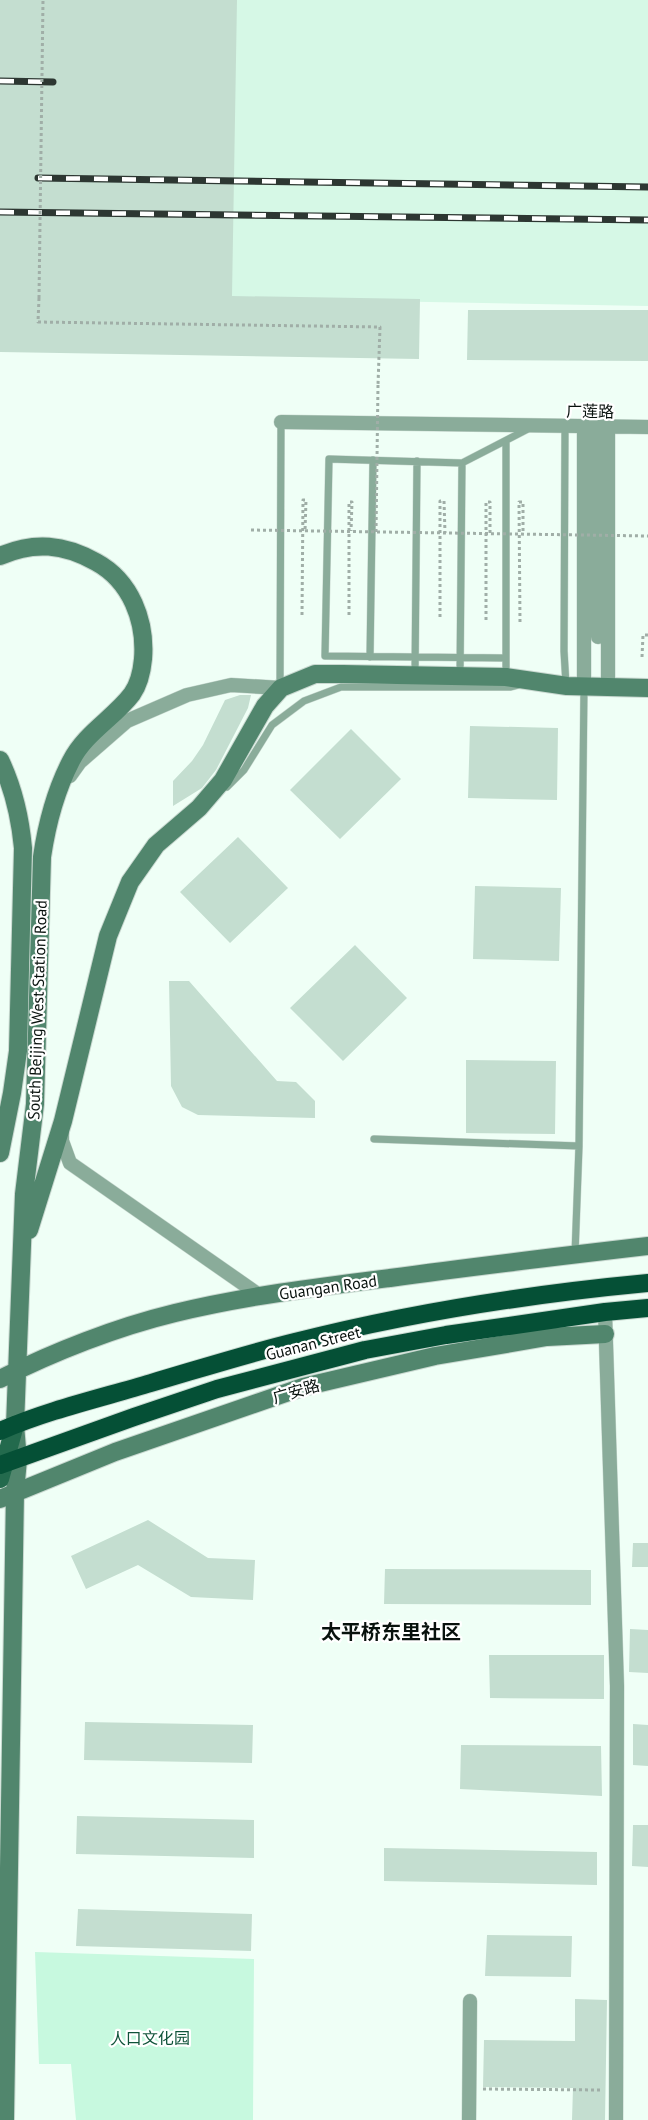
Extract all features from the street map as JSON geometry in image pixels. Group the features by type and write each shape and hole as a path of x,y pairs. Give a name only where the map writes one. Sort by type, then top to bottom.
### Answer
{"highway":[{"name":"Guanan Street","path":"8,1428 223,1361 363,1326 591,1288 648,1283"},
{"name":"Guanan Street","path":"5,1467 134,1417 207,1393 355,1352 446,1335 648,1308"}],"main road":[{"name":"South Beijing West Station Road","path":"0,556 16,549 48,545 77,551 104,566 128,591 140,617 144,640 142,669 134,691 121,707 93,732 72,759 56,795 47,824 42,857 35,1104 24,1194 18,1370 8,1428"},
{"path":"21,1258 63,1121 108,936 130,882 156,845 199,808 223,780 265,706 280,688 315,674 415,666 506,667 533,682 589,687 648,688"},
{"name":"South Beijing West Station Road","path":"0,760 11,783 20,817 23,848 18,1051 0,1153"},
{"name":"Guangan Road","path":"0,1379 117,1330 173,1314 332,1285 648,1246"},
{"name":"广安路","path":"8,1496 126,1448 303,1387 435,1356 548,1337 605,1334"},
{"path":"5,2120 8,1496 5,1467 8,1428"}],"street":[{"name":"广莲路","path":"281,422 648,427"},
{"path":"589,687 596,427"},
{"path":"589,687 596,427"},
{"path":"56,795 80,762 126,721 187,695 231,685 280,688"},
{"path":"0,786 20,817"},
{"path":"63,1121 62,1140 70,1162 262,1297"},
{"path":"605,1312 617,1686 616,2120"},
{"path":"469,2120 470,2001"}],"lane":[{"path":"280,688 281,422"},
{"path":"417,461 415,666 370,657 325,656 329,459 417,461 462,463 532,426"},
{"path":"565,427 564,651 589,687 575,1254"},
{"path":"506,441 506,667"},
{"path":"370,657 373,460"},
{"path":"460,667 462,463"},
{"path":"199,808 214,800 244,770 272,725 304,701 341,687 510,687 533,682"},
{"path":"374,1139 579,1146"}],"path":[{"path":"43,0 38,322 380,327 376,532"},
{"path":"302,615 303,500 306,500 305,531"},
{"path":"440,617 440,501 444,501 445,533"},
{"path":"349,615 349,502 352,502 351,531"},
{"path":"486,620 486,502 490,502 490,534"},
{"path":"520,622 519,502 523,502 523,534"},
{"path":"251,530 648,536"},
{"path":"642,657 643,635 648,635"},
{"path":"469,2089 616,2090"}],"shaded area":[{"path":"0,0 648,0 648,306 0,294"}],"green space":[{"name":"人口文化园","path":"35,1952 254,1959 253,2120 76,2120 71,2064 39,2064"}],"building":[{"path":"0,0 237,0 232,296 420,299 419,359 0,352"},
{"path":"468,310 648,310 648,361 467,360"},
{"path":"240,695 251,695 248,708 216,770 202,788 173,806 173,781 203,745 225,700"},
{"path":"470,726 558,728 557,800 468,798"},
{"path":"351,729 401,779 340,839 290,790"},
{"path":"238,837 288,888 230,943 180,892"},
{"path":"475,886 561,888 559,961 473,959"},
{"path":"355,945 407,998 343,1061 290,1008"},
{"path":"169,981 189,981 277,1081 296,1082 315,1101 315,1118 198,1115 182,1107 171,1086"},
{"path":"466,1060 556,1061 555,1134 466,1133"},
{"path":"148,1520 208,1558 255,1560 253,1600 191,1597 138,1565 86,1589 71,1556"},
{"path":"633,1543 648,1543 648,1567 632,1567"},
{"path":"385,1569 591,1570 591,1605 384,1604"},
{"path":"630,1629 648,1630 648,1673 629,1672"},
{"path":"489,1655 604,1655 604,1699 490,1698"},
{"path":"85,1722 253,1725 252,1763 84,1760"},
{"path":"633,1724 648,1725 648,1766 633,1765"},
{"path":"461,1745 601,1746 602,1796 460,1789"},
{"path":"77,1816 254,1820 254,1858 76,1854"},
{"path":"633,1825 648,1825 648,1867 632,1866"},
{"path":"384,1848 597,1852 597,1885 384,1881"},
{"path":"78,1909 252,1914 251,1951 76,1946"},
{"path":"487,1935 572,1936 571,1977 485,1976"},
{"path":"575,1999 607,2000 605,2120 572,2120 573,2088 483,2087 484,2040 575,2041"}],"railway":[{"path":"0,81 53,82"},
{"path":"38,178 648,187"},
{"path":"0,212 648,220"}],"district":[{"name":"太平桥东里社区","path":"391,1632"}]}
